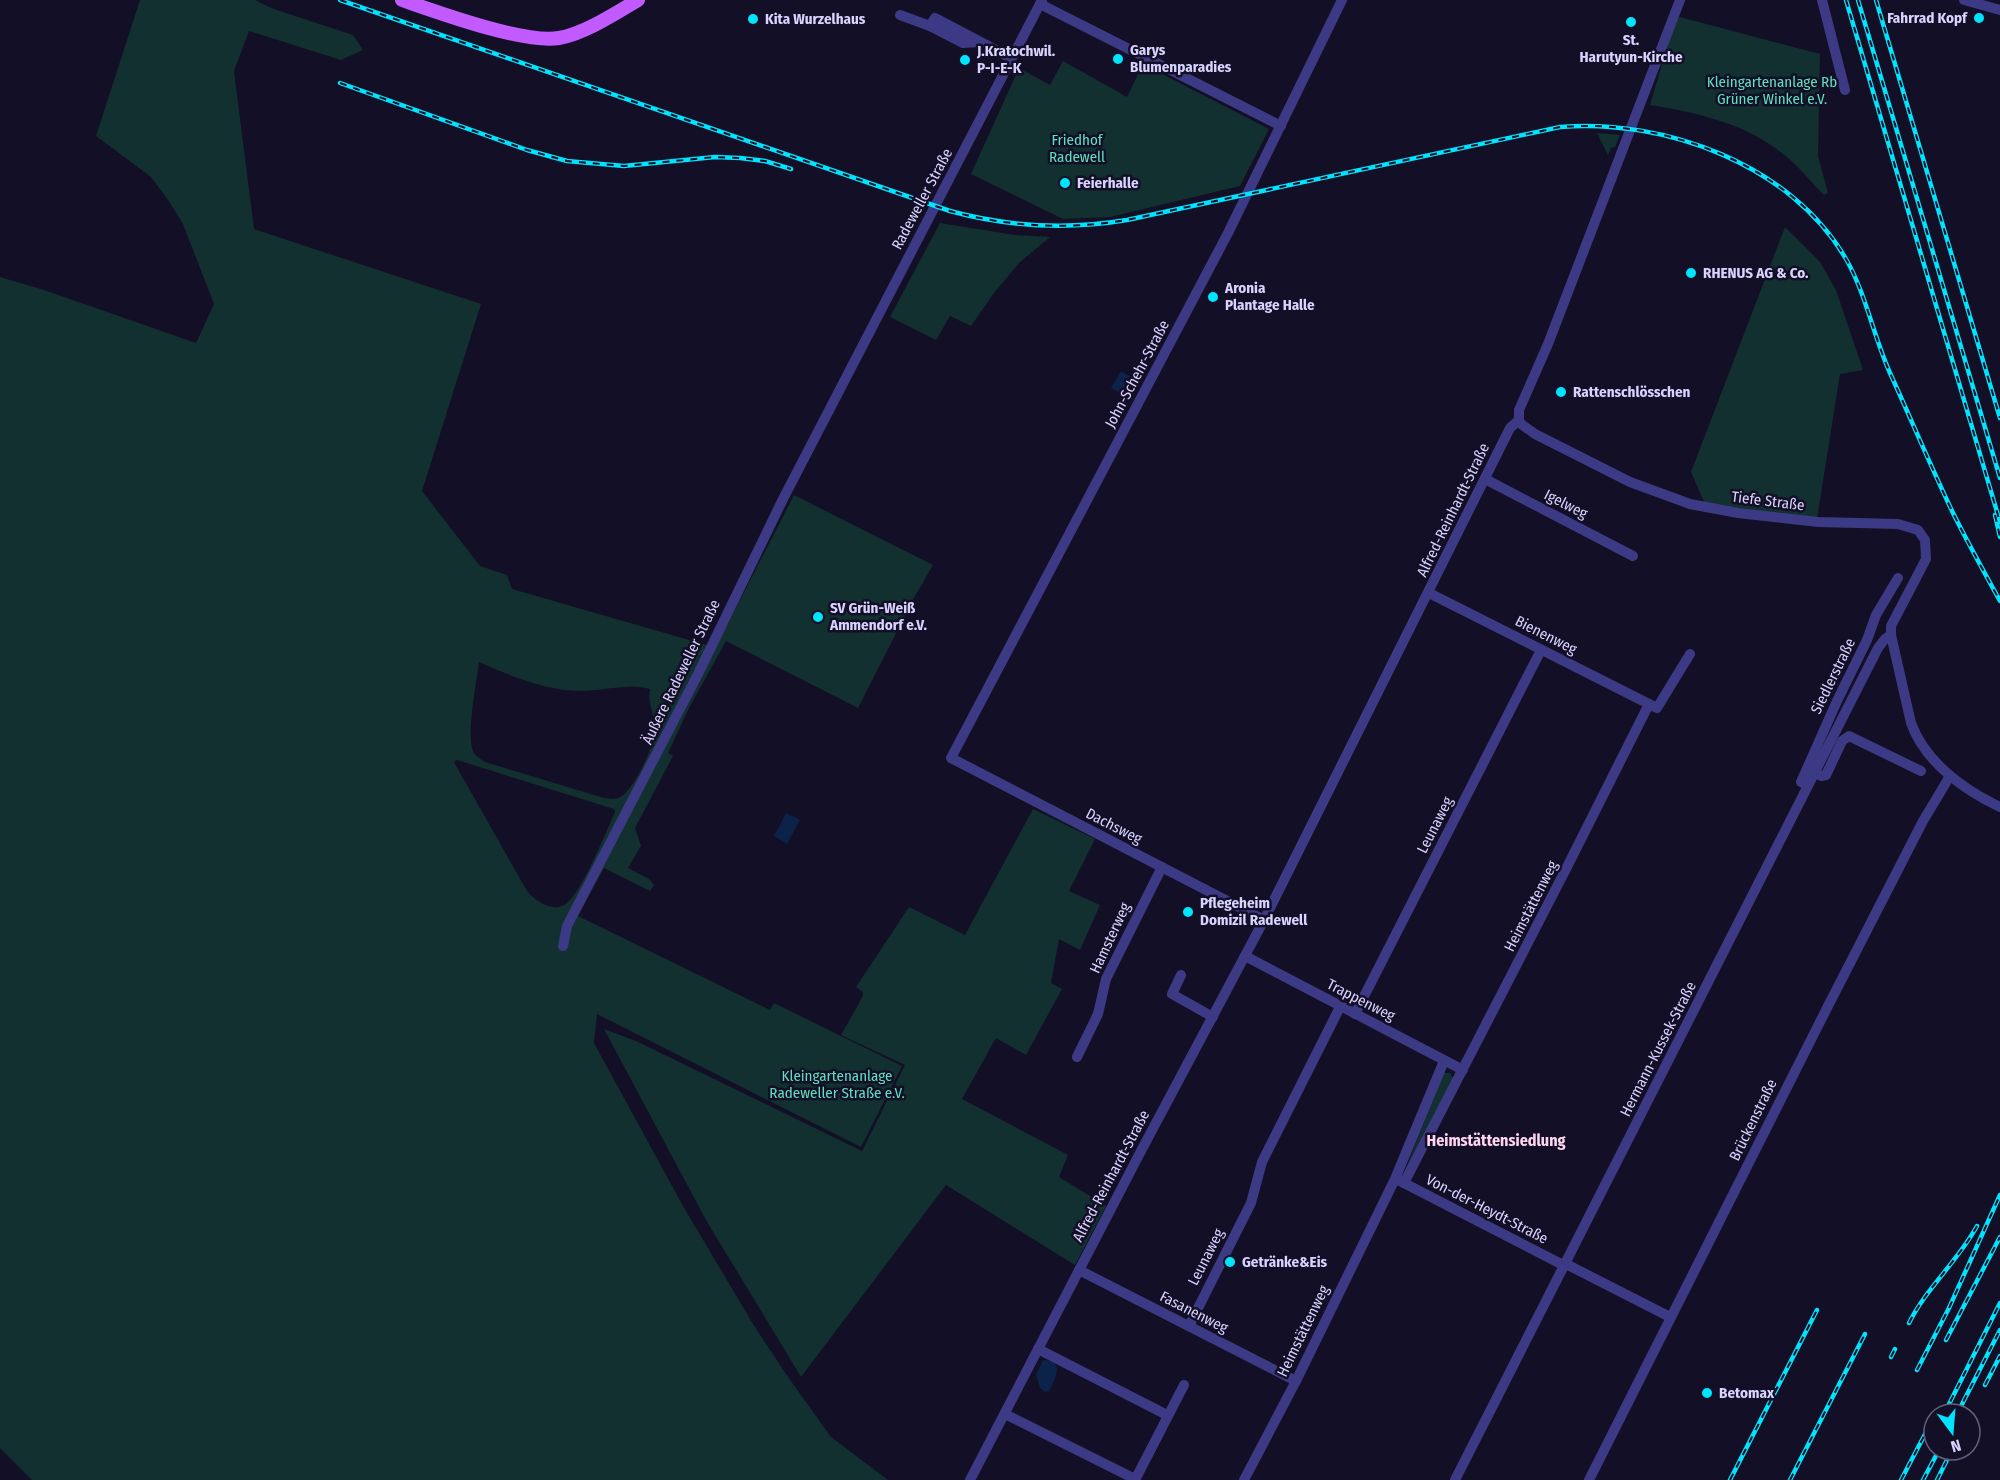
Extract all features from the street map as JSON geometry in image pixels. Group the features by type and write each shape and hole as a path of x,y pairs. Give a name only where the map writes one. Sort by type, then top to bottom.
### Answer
{"main road":[{"path":"402,0 476,23 548,39 567,36 638,0"}],"street":[{"name":"John-Schehr-Straße","path":"951,758 1228,234 1342,0"},
{"name":"Alfred-Reinhardt-Straße","path":"972,1479 1079,1270 1264,920 1510,428 1519,420 1519,410 1552,333 1680,0"},
{"path":"1822,0 1845,90"},
{"path":"1964,0 2000,10"},
{"path":"1041,2 1281,126"},
{"name":"Radeweller Straße","path":"828,411 1041,2"},
{"path":"900,15 930,26 935,18 1011,58"},
{"name":"Äußere Radeweller Straße","path":"563,946 567,926 698,674 828,411"},
{"name":"Tiefe Straße","path":"1519,420 1535,434 1630,482 1690,504 1738,513 1818,522 1898,524 1918,530 1927,546 1926,559 1894,618 1891,635"},
{"name":"Igelweg","path":"1485,479 1634,555"},
{"name":"Siedlerstraße","path":"1807,785 1801,782 1867,640 1876,615 1898,578"},
{"name":"Bienenweg","path":"1429,593 1648,704"},
{"path":"1891,635 1915,736 1950,776 1971,792 2000,807"},
{"name":"Hermann-Kussek-Straße","path":"1455,1480 1807,785 1878,648 1891,635"},
{"name":"Leunaweg","path":"1355,1014 1541,650"},
{"path":"1648,704 1658,708 1690,654"},
{"name":"Heimstättenweg","path":"1244,1480 1399,1181 1463,1070 1648,704"},
{"path":"1814,772 1821,776 1826,775 1842,741 1848,736 1921,771"},
{"name":"Dachsweg","path":"951,758 1264,920"},
{"name":"Brückenstraße","path":"1589,1480 1917,831 1950,776"},
{"name":"Hamsterweg","path":"1077,1057 1098,1014 1106,979 1162,867"},
{"name":"Trappenweg","path":"1245,956 1463,1070"},
{"path":"1181,975 1172,994 1213,1017"},
{"name":"Leunaweg","path":"1189,1326 1251,1203 1262,1162 1340,1006"},
{"name":"Heimstättenweg","path":"1399,1181 1444,1061"},
{"name":"Von-der-Heydt-Straße","path":"1399,1181 1670,1317"},
{"name":"Fasanenweg","path":"1079,1270 1296,1381"},
{"path":"1038,1349 1167,1415"},
{"path":"1005,1414 1135,1480 1184,1385"}],"green space":[{"name":"Kleingartenanlage Radeweller Straße e.V.","path":"140,0 255,0 271,8 353,35 363,50 341,60 249,31 234,71 254,229 481,304 422,491 480,566 507,575 512,589 710,646 721,637 794,495 933,565 858,708 726,641 689,708 668,753 673,756 635,828 641,846 628,868 649,879 654,885 650,891 604,868 578,916 770,1010 774,1003 902,1066 861,1147 597,1014 594,1043 683,1206 753,1324 831,1437 888,1480 32,1480 0,1448 0,277 196,343 214,304 183,224 168,200 151,177 96,136","holes":["479,662 541,686 581,691 624,687 650,689 655,725 652,746 643,766 627,791 618,798 604,798 485,762 476,756 471,735 472,709","457,760 614,809 615,812 580,887 567,903 551,907 535,899 527,891 455,764 454,761"]},
{"name":"Kleingartenanlage Rb Grüner Winkel e.V.","path":"1676,16 1820,54 1818,156 1828,193 1824,195 1788,158 1757,136 1705,116 1650,105"},
{"name":"Friedhof Radewell","path":"1063,61 1127,97 1143,64 1269,129 1240,186 1110,217 1063,219 971,174 1019,68 1050,85"},
{"path":"1597,133 1620,135 1615,147 1611,148 1608,155"},
{"path":"940,223 1015,235 1050,237 1019,263 971,326 950,316 936,340 890,317"},
{"path":"1785,227 1820,262 1836,290 1863,370 1840,374 1817,519 1705,504 1691,472"},
{"path":"1033,809 1095,839 1069,891 1100,905 1080,950 1059,939 1051,983 1062,989 1026,1055 996,1038 962,1099 1068,1155 1059,1177 1106,1206 1075,1265 946,1185 801,1377 706,1220 604,1029 636,1041 862,1151 905,1065 841,1035 863,996 863,992 856,987 909,907 965,935"},
{"path":"1444,1073 1450,1073 1453,1078 1404,1173"}],"water":[{"path":"1121,371 1135,379 1126,396 1111,388"},
{"path":"786,813 800,820 787,844 774,836"},
{"path":"1043,1360 1054,1363 1057,1367 1054,1382 1049,1391 1045,1392 1040,1388 1036,1375"}],"railway":[{"path":"340,0 950,211 1016,224 1060,226 1127,220 1560,127 1600,126 1641,131 1682,140 1722,154 1759,174 1793,197 1822,226 1846,259 1859,286 1890,373 1937,478 2000,601"},
{"path":"1846,0 2000,522"},
{"path":"1858,0 2000,478"},
{"path":"1876,0 2000,418"},
{"path":"340,83 527,150 567,161 624,166 715,157 765,161 791,169"},
{"path":"1995,515 2000,537"},
{"path":"1917,1370 1949,1308 2000,1195"},
{"path":"1909,1323 1977,1226"},
{"path":"1946,1340 2000,1237"},
{"path":"1950,1402 2000,1303"},
{"path":"1730,1480 1817,1310"},
{"path":"1963,1402 2000,1330"},
{"path":"1790,1480 1865,1334"},
{"path":"1891,1357 1895,1349"},
{"path":"1985,1385 2000,1356"},
{"path":"1901,1480 1922,1440"},
{"path":"1923,1480 1933,1462"},
{"path":"1937,1480 1946,1462"}],"place":[{"name":"Fahrrad Kopf","path":"1979,18"},
{"name":"Kita Wurzelhaus","path":"753,19"},
{"name":"St. Harutyun-Kirche","path":"1631,22"},
{"name":"Garys Blumenparadies","path":"1118,59"},
{"name":"J.Kratochwil. P-I-E-K","path":"965,60"},
{"name":"Feierhalle","path":"1065,183"},
{"name":"RHENUS AG & Co.","path":"1691,273"},
{"name":"Aronia Plantage Halle","path":"1213,297"},
{"name":"Rattenschlösschen","path":"1561,392"},
{"name":"SV Grün-Weiß Ammendorf e.V.","path":"818,617"},
{"name":"Pflegeheim Domizil Radewell","path":"1188,912"},
{"name":"Getränke&Eis","path":"1230,1262"},
{"name":"Betomax","path":"1707,1393"}],"district":[{"name":"Heimstättensiedlung","path":"1496,1140"}]}
